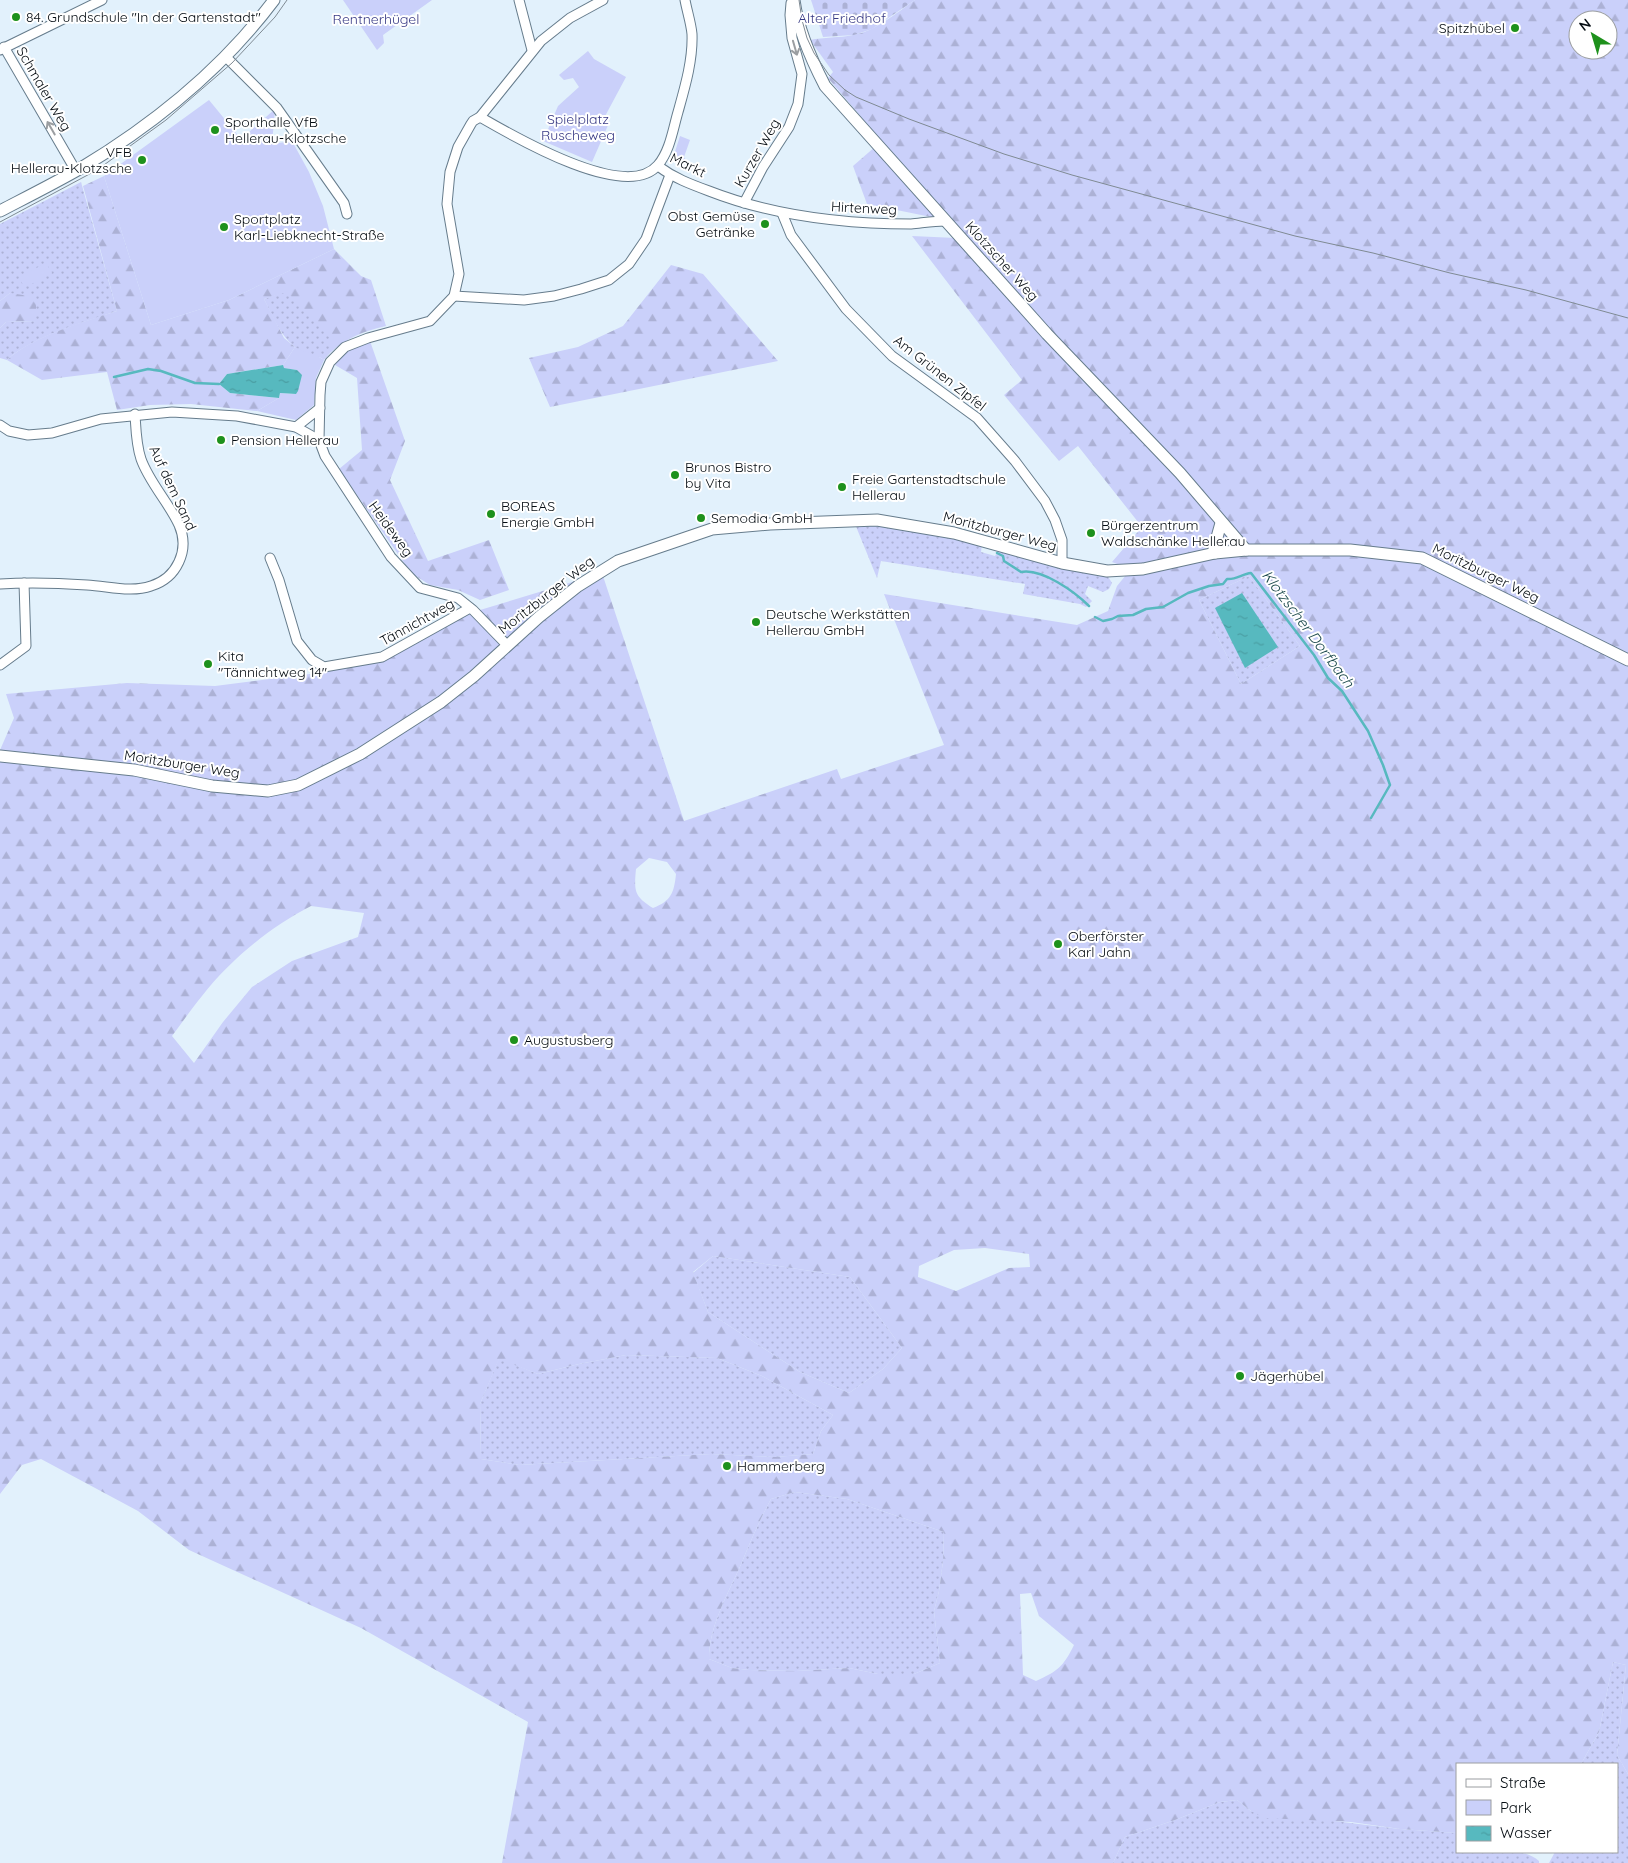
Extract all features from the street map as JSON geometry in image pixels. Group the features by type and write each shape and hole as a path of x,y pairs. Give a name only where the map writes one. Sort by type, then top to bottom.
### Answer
{"street":[{"path":"2,49 102,0"},
{"path":"0,211 76,170 148,122 181,97 225,56 274,0"},
{"path":"519,0 532,50"},
{"path":"0,425 9,431 28,435 52,433 101,419 135,414 172,412 237,416 296,427 319,440 321,382 330,362 345,347 368,338 430,321 454,296 459,274 447,204 450,172 458,147 476,119 532,50 554,29 603,0"},
{"name":"Markt","path":"685,0 692,33 690,63 684,91 666,150 658,166 670,175 725,197 782,213"},
{"name":"Kurzer Weg","path":"744,203 763,167 789,127 798,104 802,74 792,38 790,15 793,0"},
{"name":"Klotzscher Weg","path":"793,0 802,36 826,86 1047,334 1180,473 1246,550"},
{"name":"Schmaler Weg","path":"2,49 76,170"},
{"path":"225,56 277,108 344,203 347,214"},
{"path":"476,119 536,148 592,171 635,177 646,174 658,166"},
{"path":"454,296 524,300 554,296 609,280 629,264 646,239 670,175"},
{"name":"Hirtenweg","path":"782,213 818,219 878,223 913,224 945,221"},
{"name":"Am Grünen Zipfel","path":"782,213 791,235 846,309 892,356 977,418 1015,461 1045,501 1055,520 1062,540 1062,563"},
{"path":"296,427 320,408"},
{"name":"Auf dem Sand","path":"0,584 89,585 136,589 151,587 164,581 177,567 182,554 183,542 179,526 142,460 136,437 135,414"},
{"name":"Heideweg","path":"319,440 329,462 391,557 420,588 458,598 507,645"},
{"name":"Moritzburger Weg","path":"0,756 134,770 212,786 268,791 298,785 360,754 425,712 474,676 545,612 578,586 611,564 668,542 712,529 807,522 890,522 954,533 1062,563 1107,571 1143,569 1214,553 1246,550 1350,550 1422,558 1628,660"},
{"path":"1214,553 1221,523"},
{"name":"Tännichtweg","path":"270,558 279,580 297,641 312,660 324,667 382,658 470,608"},
{"path":"0,665 26,646 24,583"}],"green space":[{"name":"Rentnerhügel","path":"343,0 432,0 383,35 384,43 377,50"},
{"name":"Alter Friedhof","path":"811,0 915,0 872,29 854,35 823,37"},
{"path":"915,0 1628,0 1628,1774 1617,1755 1626,1665 1613,1662 1599,1732 1582,1763 1456,1763 1456,1833 1400,1829 1351,1822 1264,1818 1237,1800 1220,1802 1125,1837 1113,1863 502,1863 528,1722 361,1628 189,1550 138,1511 41,1459 22,1465 0,1494 0,750 14,718 6,694 127,683 215,686 310,674 383,659 470,613 602,573 684,821 837,769 841,779 944,745 884,594 1077,625 1108,611 1117,586 1126,575 1125,567 1112,562 1142,527 1078,446 1059,461 1004,395 1022,380 912,236 956,238 907,171 828,78 833,72 810,40 848,36 878,26","holes":["1249,576 1300,646 1241,684 1199,600","649,858 667,862 676,874 673,891 668,899 653,908 642,900 635,888 636,869","311,906 364,913 358,937 292,961 252,987 223,1022 194,1063 172,1036 198,1001 225,970 252,945 296,914","985,1248 1029,1254 1030,1267 1009,1268 956,1291 918,1277 919,1266 954,1250","713,1256 850,1277 902,1348 883,1369 849,1393 800,1372 708,1312 693,1272","626,1355 717,1358 762,1376 833,1415 821,1431 813,1454 775,1457 711,1454 519,1465 481,1459 480,1404 499,1359 538,1374","795,1492 847,1499 944,1532 943,1561 934,1611 940,1663 914,1674 878,1674 849,1668 796,1671 749,1670 732,1668 709,1659 712,1636 719,1613 762,1516 771,1499","1031,1593 1039,1616 1074,1645 1067,1658 1059,1667 1036,1681 1023,1675 1020,1594"]},
{"name":"Spielplatz Ruscheweg","path":"588,51 594,59 626,77 603,120 609,123 592,162 543,141 558,106 579,87 573,78 564,80 559,75"},
{"name":"Sportplatz Karl-Liebknecht-Straße","path":"209,100 241,139 275,109 272,144 292,141 309,172 323,206 334,249 229,300 151,325 104,176"},
{"path":"680,136 690,140 684,157 687,162 682,165 672,161"},
{"path":"876,146 941,219 867,204 853,166"},
{"path":"104,176 151,325 229,300 334,249 361,276 371,280 386,326 356,336 342,343 330,353 330,338 287,292 264,299 284,338 295,347 283,365 227,374 219,384 230,393 279,398 257,411 191,404 150,405 117,410 107,372 42,380 7,360 17,352 44,337 117,311 83,186"},
{"path":"81,182 117,311 44,337 17,352 7,360 0,358 0,328 6,322 36,321 10,293 0,301 0,224"},
{"path":"46,263 52,273 28,286 23,285 19,277"},
{"path":"671,265 703,274 778,361 550,407 529,358 578,347 623,326"},
{"path":"287,291 331,338 330,353 324,360 302,352 295,347 275,321 264,299"},
{"path":"10,293 29,296 36,304 36,321 6,322 0,328 0,301"},
{"path":"370,341 405,441 390,480 428,561 489,540 509,590 480,600 458,590 430,585 411,573 339,469 362,450 357,378 335,365 347,350"},
{"path":"295,347 324,360 316,378 314,405 296,420 257,411 279,398 280,393 295,394 297,370 283,368 283,365"},
{"path":"878,523 982,544 981,552 995,556 999,549 1107,575 1112,583 1109,589 1103,592 1088,586 1085,594 1092,601 1086,607 1080,604 1023,594 1025,584 881,561 877,578 855,524"},
{"path":"1249,576 1300,646 1241,684 1199,600"},
{"path":"713,1256 850,1277 902,1348 883,1369 849,1393 800,1372 708,1312 693,1273"},
{"path":"626,1355 717,1358 762,1376 833,1415 821,1431 813,1454 775,1457 711,1454 519,1465 481,1459 480,1404 499,1358 538,1374"},
{"path":"795,1492 847,1499 944,1532 943,1561 934,1611 940,1663 914,1674 878,1674 849,1668 796,1671 749,1670 732,1668 709,1659 712,1636 719,1613 771,1499"},
{"path":"1613,1662 1626,1665 1617,1755 1628,1774 1628,1863 1549,1863 1554,1853 1618,1853 1618,1763 1582,1763 1599,1732"},
{"path":"1237,1800 1251,1811 1400,1829 1456,1833 1456,1853 1524,1853 1533,1857 1539,1863 1113,1863 1125,1837 1220,1802"}],"water":[{"path":"283,365 284,368 297,370 302,375 296,394 280,393 279,398 230,393 219,384 227,374"},
{"path":"1242,593 1278,647 1245,668 1215,608"}],"waterway":[{"path":"114,377 148,369 161,371 195,383 219,384"},
{"name":"Klotzscher Dorfbach","path":"997,553 1003,556 1004,561 1021,572 1039,574 1058,582 1089,606"},
{"name":"Klotzscher Dorfbach","path":"1095,617 1103,621 1118,616 1133,615 1146,609 1163,607 1188,593 1209,586 1223,584 1227,579 1251,573 1314,655 1328,678 1342,691 1368,731 1390,785 1371,818"}],"tram line":[{"path":"0,222 97,170 166,120 232,63 275,17 287,0"},
{"path":"799,0 807,38 814,53 829,75 845,90 856,97 909,119 1004,154 1072,175 1295,236 1526,290 1628,318"}],"place":[{"name":"84. Grundschule \"In der Gartenstadt\"","path":"16,17"},
{"name":"Spitzhübel","path":"1515,28"},
{"name":"Sporthalle VfB Hellerau-Klotzsche","path":"215,130"},
{"name":"VFB Hellerau-Klotzsche","path":"142,160"},
{"name":"Obst Gemüse Getränke","path":"765,224"},
{"name":"Sportplatz Karl-Liebknecht-Straße","path":"224,227"},
{"name":"Pension Hellerau","path":"221,440"},
{"name":"Brunos Bistro by Vita","path":"675,475"},
{"name":"Freie Gartenstadtschule Hellerau","path":"842,487"},
{"name":"BOREAS Energie GmbH","path":"491,514"},
{"name":"Semodia GmbH","path":"701,518"},
{"name":"Bürgerzentrum Waldschänke Hellerau","path":"1091,533"},
{"name":"Deutsche Werkstätten Hellerau GmbH","path":"756,622"},
{"name":"Kita \"Tännichtweg 14\"","path":"208,664"},
{"name":"Oberförster Karl Jahn","path":"1058,944"},
{"name":"Augustusberg","path":"514,1040"},
{"name":"Jägerhübel","path":"1240,1376"},
{"name":"Hammerberg","path":"727,1466"}]}
